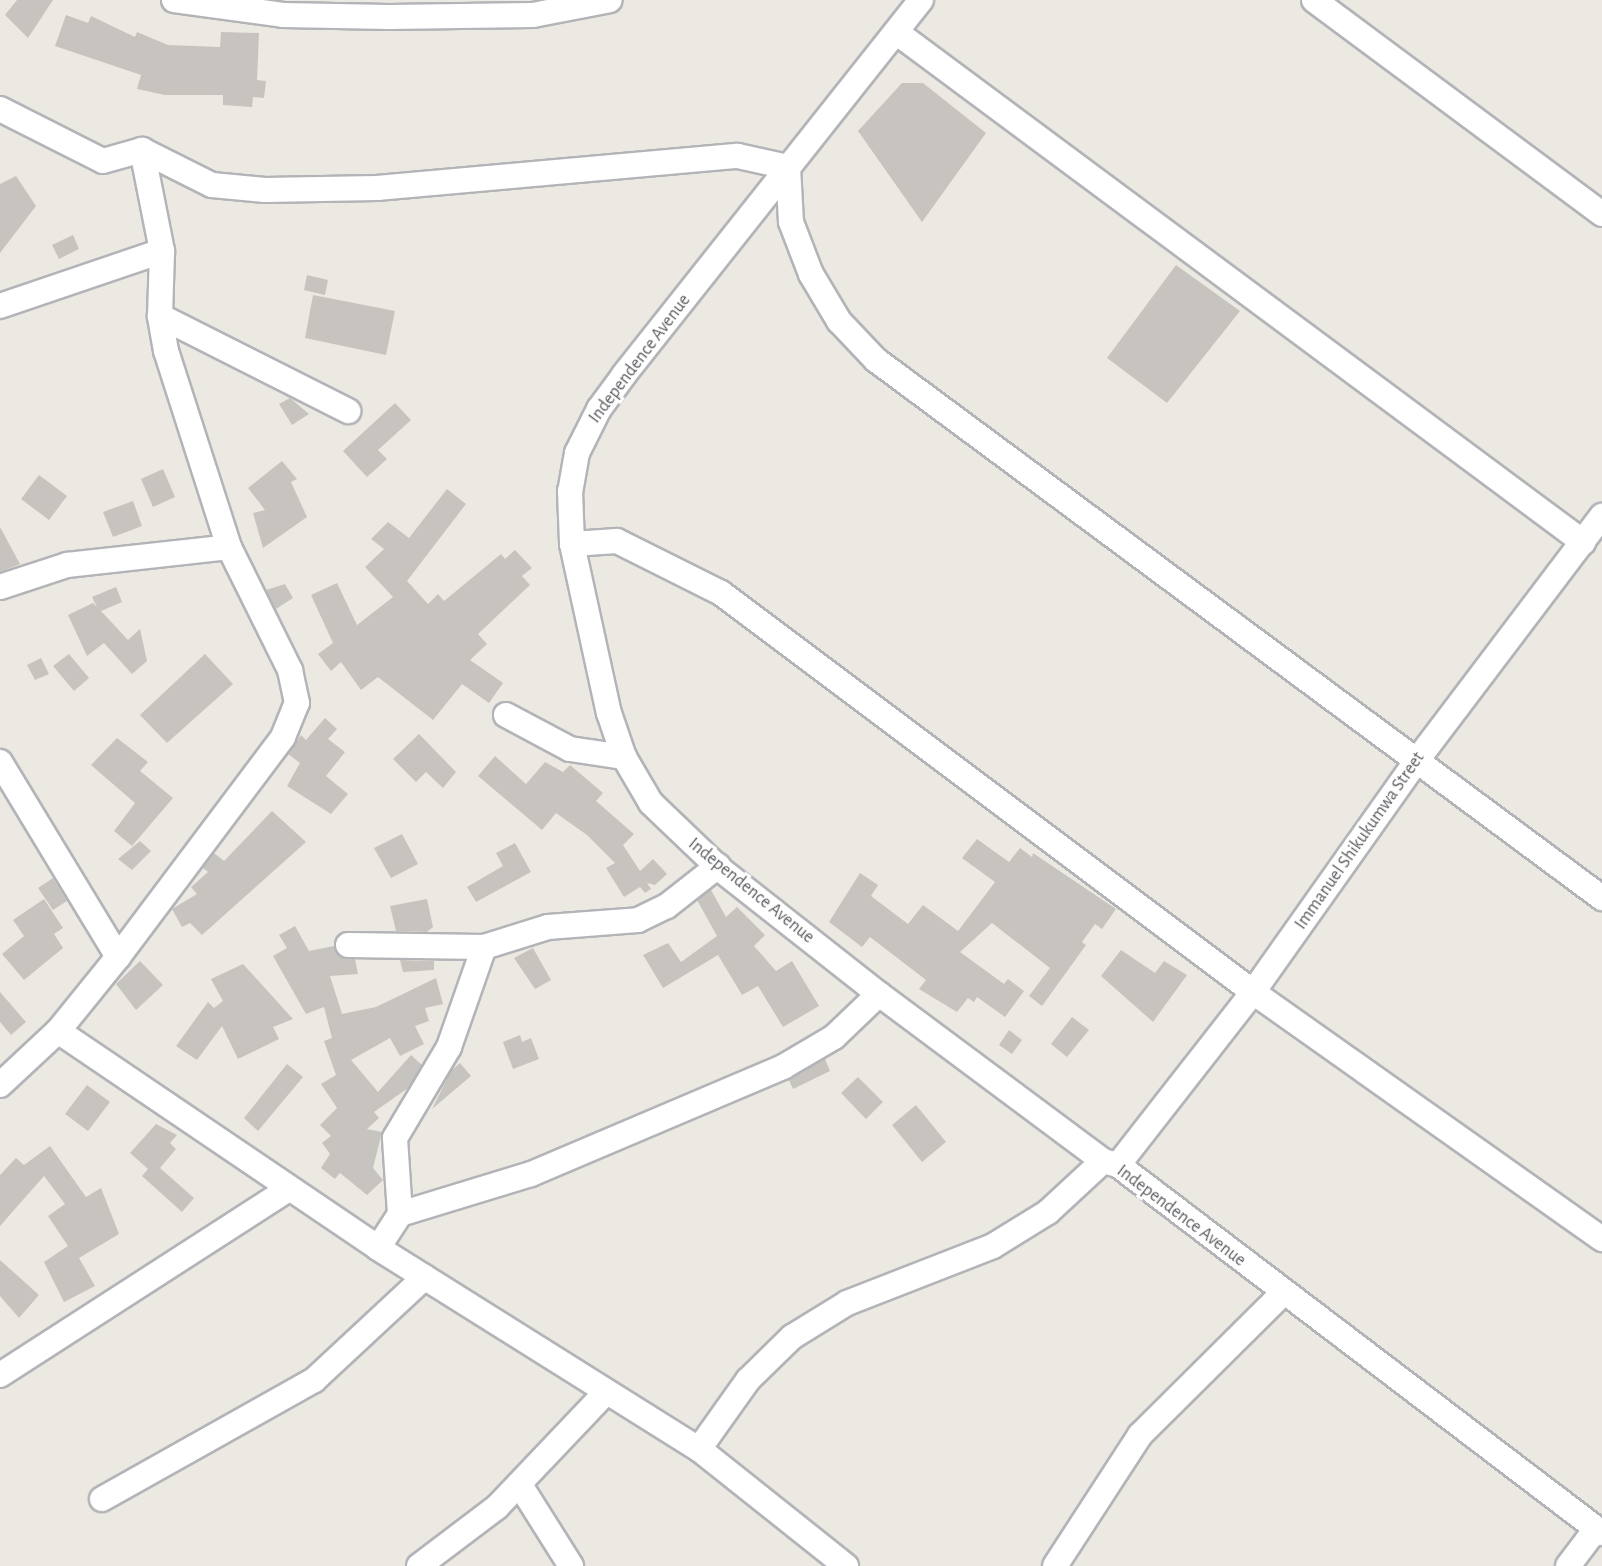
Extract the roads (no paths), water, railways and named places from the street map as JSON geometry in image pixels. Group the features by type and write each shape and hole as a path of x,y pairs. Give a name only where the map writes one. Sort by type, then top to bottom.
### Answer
{"street":[{"name":"Independence Avenue","path":"921,0 599,409 572,474 572,544 609,712 624,757 651,803 718,866 879,994 1110,1163 1599,1531"},
{"path":"1314,0 1602,214"},
{"path":"182,1 283,15 390,9 532,15 600,1"},
{"path":"896,32 1583,542"},
{"path":"0,109 104,161 142,150 212,185 309,191 738,156 788,167 791,222 811,274 839,321 876,360 1418,759 1602,898"},
{"path":"0,1085 58,1031 118,957 283,737 295,713 297,686 229,547 166,351 160,316 162,251 142,150"},
{"path":"0,306 162,251"},
{"path":"160,316 348,411"},
{"name":"Immanuel Shikukumwa Street","path":"699,1449 748,1380 792,1337 847,1303 993,1246 1048,1212 1110,1163 1253,992 1418,759 1602,516"},
{"path":"572,544 617,541 721,593 1253,992 1602,1239"},
{"path":"0,586 67,565 229,547"},
{"path":"506,714 570,749 624,757"},
{"path":"0,762 118,957"},
{"path":"348,945 484,947 548,927 638,920 674,901 718,866"},
{"path":"378,1248 400,1214 395,1138 449,1047 484,947"},
{"path":"400,1214 531,1174 783,1067 834,1037 879,994"},
{"path":"58,1031 378,1248 699,1449 846,1566"},
{"path":"0,1375 289,1189"},
{"path":"102,1499 314,1380 425,1277"},
{"path":"1055,1566 1140,1435 1282,1294"},
{"path":"419,1566 520,1485 606,1392"},
{"path":"520,1485 572,1566"},
{"path":"1568,1566 1599,1531"}]}
